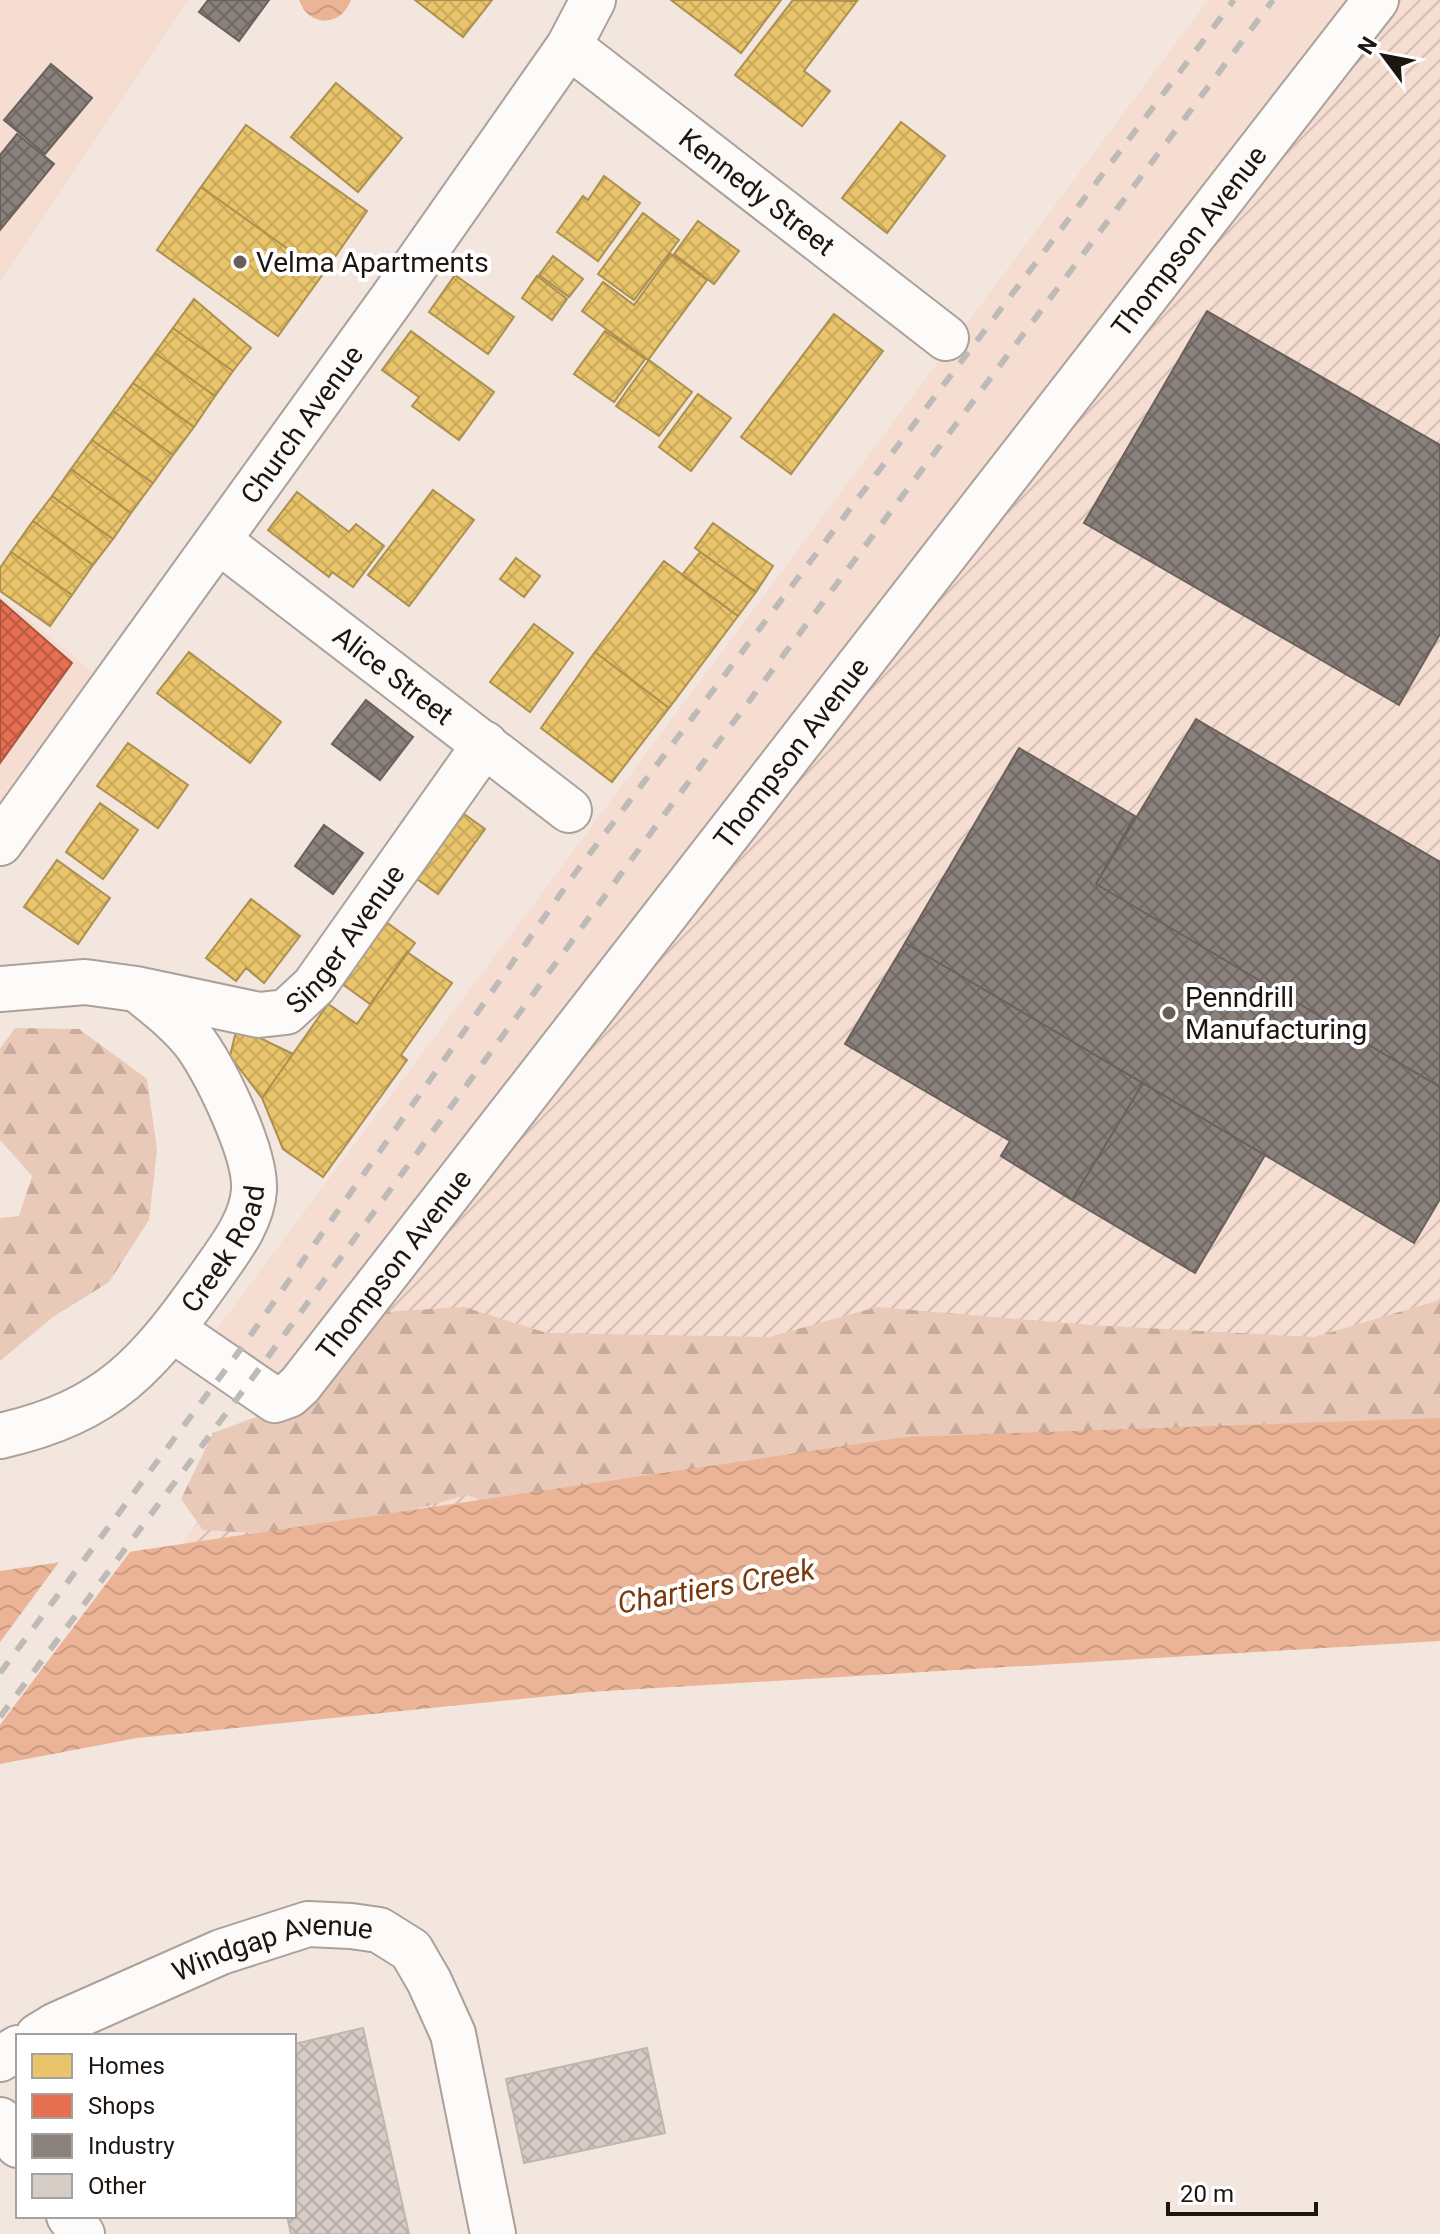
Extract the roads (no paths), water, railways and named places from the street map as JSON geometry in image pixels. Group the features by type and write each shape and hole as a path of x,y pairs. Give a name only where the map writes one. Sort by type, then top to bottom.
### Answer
{"street":[{"name":"Church Avenue","path":"0,843 219,541 569,46 593,0"},
{"name":"Thompson Avenue","path":"173,1330 275,1400 289,1395 300,1385 1376,0"},
{"name":"Kennedy Street","path":"569,46 946,338"},
{"name":"Alice Street","path":"219,541 569,810"},
{"name":"Singer Avenue","path":"0,989 85,982 136,989 259,1015 286,1012 314,986 485,744"},
{"name":"Creek Road","path":"0,1436 39,1427 82,1410 133,1374 173,1330 231,1248 247,1219 254,1190 250,1156 223,1093 196,1045 170,1016 136,989"},
{"name":"Windgap Avenue","path":"41,2034 221,1952 308,1924 379,1930 411,1950 453,2034 493,2234"},
{"path":"0,2120 16,2142"}],"water":[{"path":"299,0 351,0 340,15 325,21 310,16"},
{"name":"Chartiers Creek","path":"1440,1418 1440,1641 590,1692 137,1738 0,1764 0,1571 905,1437"}],"railway":[{"path":"0,1673 243,1346 576,872 1234,0"},
{"path":"0,1717 268,1357 664,815 1273,0"}],"place":[{"name":"Velma Apartments","path":"240,262"},
{"name":"Penndrill Manufacturing","path":"1169,1013"}]}
